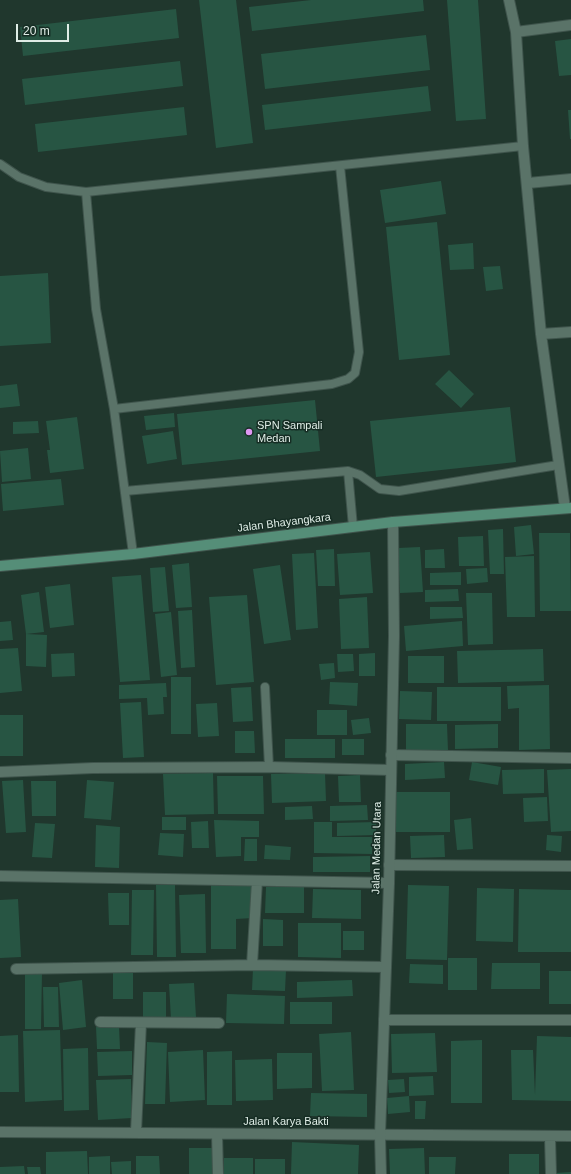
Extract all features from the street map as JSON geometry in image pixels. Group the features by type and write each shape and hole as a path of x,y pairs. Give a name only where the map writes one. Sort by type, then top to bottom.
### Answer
{"main road":[{"name":"Jalan Bhayangkara","path":"0,566 133,554 393,522 568,508"}],"street":[{"path":"509,0 516,32 524,146 541,334 558,465 568,508"},
{"path":"516,32 571,25"},
{"path":"528,183 571,179"},
{"path":"541,334 571,332"},
{"name":"Jalan Medan Utara","path":"381,1174 380,1135 389,883 394,636 393,522"},
{"path":"391,755 571,758"},
{"path":"0,772 93,768 269,767 391,770"},
{"path":"389,865 571,866"},
{"path":"0,876 389,883"},
{"path":"252,965 257,881"},
{"path":"16,969 252,965 386,967"},
{"path":"384,1020 571,1020"},
{"path":"100,1022 219,1024"},
{"path":"136,1132 140,1023"},
{"name":"Jalan Karya Bakti","path":"0,1132 571,1136"},
{"path":"217,1134 218,1174"},
{"path":"550,1137 551,1174"}],"lane":[{"path":"0,164 19,177 46,187 86,192 524,146"},
{"path":"114,409 332,384 348,379 354,373 359,352 340,166"},
{"path":"86,192 96,309 114,409 133,554"},
{"path":"125,491 348,471 360,475 380,489 399,491 558,465"},
{"path":"348,471 353,527"},
{"path":"265,687 269,767"}],"building":[{"path":"199,0 236,0 253,143 216,148"},
{"path":"311,0 423,0 424,11 252,31 249,7"},
{"path":"447,0 478,0 486,119 456,121"},
{"path":"176,9 179,38 23,56 20,27"},
{"path":"426,35 430,70 265,89 261,54"},
{"path":"571,39 571,75 559,76 555,41"},
{"path":"180,61 183,86 25,105 22,79"},
{"path":"428,86 431,111 265,130 262,105"},
{"path":"184,107 187,135 38,152 35,124"},
{"path":"568,110 571,110 571,139 570,139"},
{"path":"441,181 446,214 385,223 380,190"},
{"path":"437,222 450,355 399,360 386,227"},
{"path":"473,243 474,269 450,270 448,245"},
{"path":"500,266 503,289 486,291 483,267"},
{"path":"48,273 51,343 0,346 0,276"},
{"path":"449,370 474,394 461,408 435,384"},
{"path":"17,384 20,406 0,408 0,386"},
{"name":"SPN Sampali Medan","path":"315,400 320,451 182,465 177,414"},
{"path":"510,407 516,462 376,477 370,421"},
{"path":"174,413 175,427 146,430 144,416"},
{"path":"77,417 84,469 50,473 47,450 50,450 46,421"},
{"path":"38,421 39,433 13,434 13,422"},
{"path":"173,431 177,459 147,464 142,436"},
{"path":"28,448 31,479 2,482 0,451"},
{"path":"61,479 64,505 3,511 1,484"},
{"path":"531,525 534,554 516,556 514,527"},
{"path":"503,529 504,574 490,574 488,530"},
{"path":"539,533 570,533 571,611 540,611"},
{"path":"483,536 484,566 459,566 458,537"},
{"path":"420,547 423,592 400,593 398,548"},
{"path":"334,549 335,586 318,586 316,550"},
{"path":"444,549 445,568 425,568 425,550"},
{"path":"370,552 373,593 340,595 337,554"},
{"path":"314,553 318,628 296,630 292,554"},
{"path":"534,556 535,617 507,617 505,557"},
{"path":"189,563 192,607 176,608 172,565"},
{"path":"280,565 291,640 264,644 253,569"},
{"path":"165,567 169,611 153,612 150,568"},
{"path":"487,568 488,582 467,584 466,569"},
{"path":"461,572 461,585 430,585 430,573"},
{"path":"141,575 150,680 120,682 112,577"},
{"path":"70,584 74,625 50,628 45,587"},
{"path":"458,589 459,601 425,602 425,590"},
{"path":"39,592 44,632 26,634 21,595"},
{"path":"466,593 492,593 493,644 468,645"},
{"path":"247,595 254,682 216,685 209,597"},
{"path":"367,597 369,648 341,649 339,599"},
{"path":"430,607 462,607 463,618 430,619"},
{"path":"192,610 195,667 181,668 178,611"},
{"path":"171,612 177,675 161,677 155,614"},
{"path":"11,621 13,640 0,641 0,622"},
{"path":"462,621 463,646 406,651 404,626"},
{"path":"26,634 47,635 46,667 26,666"},
{"path":"18,648 22,691 0,693 0,649"},
{"path":"543,649 544,681 458,683 457,651"},
{"path":"74,653 75,676 52,677 51,654"},
{"path":"375,653 375,676 359,676 359,654"},
{"path":"337,654 353,654 354,671 338,672"},
{"path":"408,656 444,656 444,683 408,683"},
{"path":"334,663 335,678 321,680 319,664"},
{"path":"171,677 191,677 191,734 171,734"},
{"path":"330,682 358,683 357,706 329,704"},
{"path":"166,683 167,697 163,697 164,714 148,715 147,698 119,699 119,685"},
{"path":"549,685 550,749 519,750 519,708 508,709 507,686"},
{"path":"251,687 253,721 233,722 231,688"},
{"path":"437,687 501,687 501,721 437,721"},
{"path":"400,691 432,692 431,720 399,719"},
{"path":"141,702 144,757 123,758 120,703"},
{"path":"217,703 219,736 198,737 196,704"},
{"path":"317,710 347,710 347,735 317,735"},
{"path":"0,715 23,715 23,756 0,756"},
{"path":"369,718 371,733 353,735 351,720"},
{"path":"406,724 447,724 448,751 406,751"},
{"path":"498,724 498,748 455,749 455,725"},
{"path":"235,731 254,731 255,753 235,753"},
{"path":"285,739 335,739 335,758 285,758"},
{"path":"342,739 364,739 364,755 342,755"},
{"path":"444,762 445,778 405,780 405,764"},
{"path":"472,762 501,767 498,785 469,780"},
{"path":"544,769 544,793 503,794 502,770"},
{"path":"571,769 571,831 551,832 547,770"},
{"path":"213,773 214,814 165,815 163,774"},
{"path":"325,773 326,801 272,803 271,774"},
{"path":"360,775 361,802 339,802 338,776"},
{"path":"217,776 263,776 264,814 218,814"},
{"path":"23,780 26,832 6,833 2,781"},
{"path":"87,780 114,782 111,820 84,818"},
{"path":"31,781 56,781 56,816 32,816"},
{"path":"395,792 450,792 450,832 396,832"},
{"path":"547,797 548,821 524,822 523,798"},
{"path":"367,805 368,820 330,821 330,806"},
{"path":"312,806 313,819 285,820 285,807"},
{"path":"162,817 186,817 186,830 162,830"},
{"path":"471,818 473,849 457,850 454,820"},
{"path":"214,820 259,821 259,837 241,837 241,856 216,857"},
{"path":"208,821 209,848 192,848 191,822"},
{"path":"314,822 332,822 332,837 372,837 372,854 314,853"},
{"path":"376,822 376,835 337,836 337,823"},
{"path":"35,823 55,824 52,858 32,857"},
{"path":"96,825 120,827 119,868 95,867"},
{"path":"160,833 184,834 183,857 158,855"},
{"path":"444,835 445,857 411,858 410,836"},
{"path":"547,835 562,836 561,852 546,850"},
{"path":"245,839 257,839 257,861 244,861"},
{"path":"265,845 291,847 290,860 264,859"},
{"path":"370,856 370,872 313,872 313,857"},
{"path":"211,882 253,882 253,918 236,919 236,949 211,949"},
{"path":"156,885 175,885 176,957 157,957"},
{"path":"408,885 449,886 447,960 406,959"},
{"path":"266,887 304,887 304,913 265,913"},
{"path":"477,888 514,889 513,942 476,941"},
{"path":"313,889 361,890 361,919 312,918"},
{"path":"519,889 571,890 571,952 518,952"},
{"path":"132,890 154,890 153,955 131,955"},
{"path":"108,893 129,893 129,925 109,925"},
{"path":"205,894 206,953 181,953 179,895"},
{"path":"18,899 21,957 0,958 0,900"},
{"path":"263,919 283,920 283,946 263,946"},
{"path":"298,923 341,923 341,958 298,957"},
{"path":"343,931 364,931 364,950 343,950"},
{"path":"448,958 477,958 477,990 448,990"},
{"path":"492,963 540,963 540,989 491,989"},
{"path":"410,964 443,965 443,984 409,983"},
{"path":"253,968 286,970 285,991 252,990"},
{"path":"113,971 133,971 133,999 113,999"},
{"path":"549,971 571,971 571,1004 549,1004"},
{"path":"25,972 42,972 41,1029 25,1029"},
{"path":"82,980 86,1027 63,1030 59,983"},
{"path":"352,980 353,996 297,998 297,982"},
{"path":"194,983 196,1017 171,1019 169,984"},
{"path":"43,987 58,987 59,1027 44,1027"},
{"path":"143,992 166,992 166,1021 143,1021"},
{"path":"227,994 285,996 284,1024 226,1023"},
{"path":"290,1002 332,1002 332,1024 290,1024"},
{"path":"119,1026 120,1049 97,1049 96,1027"},
{"path":"60,1030 62,1100 25,1102 23,1031"},
{"path":"351,1032 354,1090 322,1091 319,1034"},
{"path":"435,1033 437,1072 392,1073 391,1034"},
{"path":"18,1035 19,1092 0,1092 0,1036"},
{"path":"537,1036 571,1037 571,1101 512,1100 511,1050 533,1050 535,1095"},
{"path":"482,1040 482,1103 451,1103 451,1041"},
{"path":"147,1042 167,1043 165,1104 145,1104"},
{"path":"88,1048 89,1110 64,1111 63,1049"},
{"path":"203,1050 205,1100 170,1102 168,1052"},
{"path":"132,1051 132,1075 98,1076 97,1052"},
{"path":"232,1051 232,1105 207,1105 207,1052"},
{"path":"277,1053 312,1053 312,1088 277,1089"},
{"path":"272,1059 273,1100 236,1101 235,1060"},
{"path":"433,1076 434,1095 409,1096 409,1077"},
{"path":"131,1079 132,1118 98,1120 96,1080"},
{"path":"404,1079 405,1092 389,1093 388,1080"},
{"path":"311,1093 367,1094 367,1117 310,1116"},
{"path":"409,1096 410,1112 388,1114 387,1098"},
{"path":"415,1101 426,1101 425,1119 415,1119"},
{"path":"292,1142 359,1145 358,1174 291,1174"},
{"path":"189,1148 213,1148 213,1174 189,1174"},
{"path":"424,1148 425,1174 390,1174 389,1149"},
{"path":"87,1151 88,1174 46,1174 46,1152"},
{"path":"509,1154 539,1154 539,1174 509,1174"},
{"path":"110,1156 110,1174 89,1174 89,1157"},
{"path":"136,1156 159,1156 160,1174 136,1174"},
{"path":"429,1157 456,1157 455,1174 429,1174"},
{"path":"224,1158 253,1158 253,1174 224,1174"},
{"path":"255,1159 285,1159 285,1174 255,1174"},
{"path":"131,1161 131,1174 112,1174 111,1162"},
{"path":"24,1166 25,1174 0,1174 0,1167"},
{"path":"27,1167 40,1167 41,1174 28,1174"},
{"path":"571,1172 571,1174 555,1174 555,1173"}],"place":[{"name":"SPN Sampali Medan","path":"249,432"}]}
